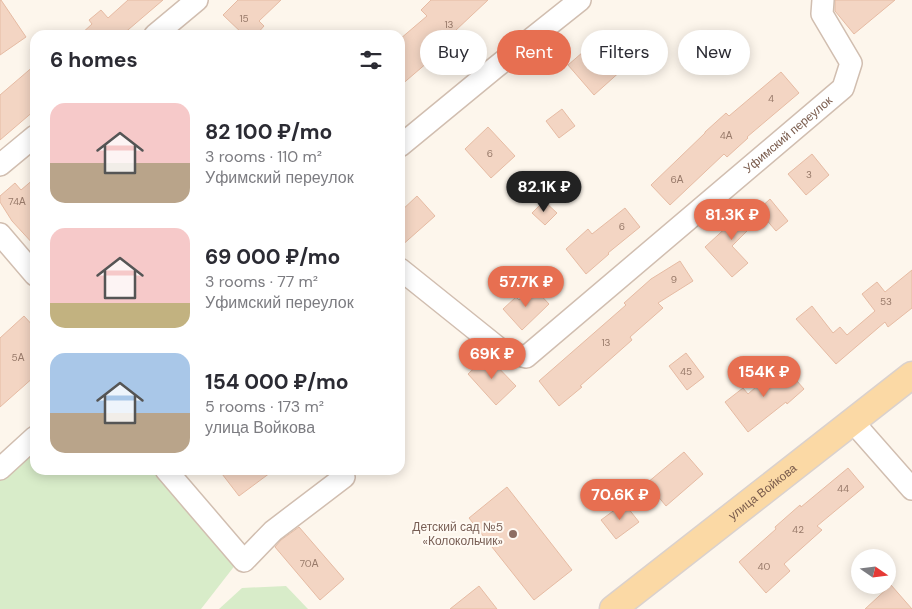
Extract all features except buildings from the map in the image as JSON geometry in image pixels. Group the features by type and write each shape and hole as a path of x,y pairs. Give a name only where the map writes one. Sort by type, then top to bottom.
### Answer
{"main road":[{"name":"улица Войкова","path":"613,609 912,375"}],"street":[{"path":"161,30 197,0"},
{"path":"405,142 580,0"},
{"name":"Уфимский переулок","path":"405,272 501,350 526,357 843,88 851,63 822,14 823,0"},
{"path":"0,165 30,140"},
{"path":"0,234 30,269"},
{"path":"853,422 912,489"},
{"path":"0,469 30,442"},
{"path":"170,475 244,560 273,531 344,477 342,475"}],"green space":[{"path":"30,449 30,475 174,475 236,564 201,609 0,609 0,476"},
{"path":"286,586 308,609 219,609 242,588"}],"place":[{"name":"Детский сад №5 «Колокольчик»","path":"513,534"}]}
